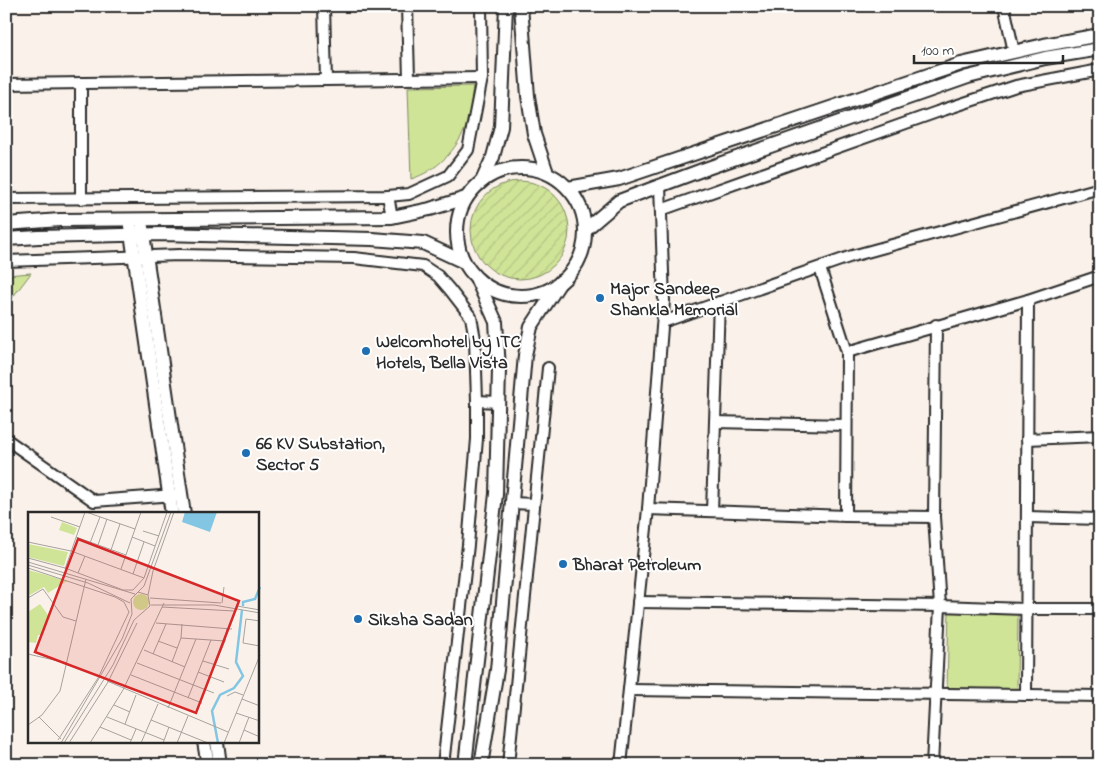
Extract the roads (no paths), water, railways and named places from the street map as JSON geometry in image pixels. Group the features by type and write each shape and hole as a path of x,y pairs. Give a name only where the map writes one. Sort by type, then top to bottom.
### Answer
{"street":[{"path":"324,6 326,80"},
{"path":"407,6 409,78"},
{"path":"6,199 388,196 409,194 448,176 468,150 482,78 481,6"},
{"path":"482,181 493,158 501,127 506,6"},
{"path":"521,6 531,115 534,134 547,173"},
{"path":"1004,6 1014,52"},
{"path":"568,188 619,179 961,64 1100,35"},
{"path":"585,230 619,201 660,185 968,77 1045,58 1100,49"},
{"path":"661,210 936,112 1016,86 1100,70"},
{"path":"6,84 482,78"},
{"path":"81,83 81,199"},
{"path":"465,765 496,494 499,369 496,322 478,280 464,262 459,250 456,235 458,218 466,198 482,181 493,174 514,168 547,173 568,188 580,206 585,230 584,247 575,266 566,278 548,290 525,296 500,293 478,280"},
{"path":"621,765 648,509 664,301 660,185"},
{"path":"662,322 852,256 1099,191"},
{"path":"388,196 392,217"},
{"path":"6,224 60,220 392,217 430,209 466,198"},
{"path":"135,220 175,495 183,512"},
{"path":"6,239 39,236 137,235 372,239 423,243 464,262"},
{"path":"280,256 281,237"},
{"path":"6,261 140,256 354,258 423,266 438,276 471,317 475,339 477,401 477,439 468,545 442,765"},
{"path":"820,268 847,352 846,516"},
{"path":"847,352 1028,300 1100,276"},
{"path":"481,765 497,670 527,346 532,327 561,281"},
{"path":"1026,695 1028,300"},
{"path":"712,511 719,302"},
{"path":"932,765 940,606 934,517 936,325"},
{"path":"508,765 548,368"},
{"path":"477,401 498,402"},
{"path":"715,422 846,425"},
{"path":"1027,440 1100,436"},
{"path":"6,439 94,501 175,495"},
{"path":"172,512 175,495"},
{"path":"512,502 534,504"},
{"path":"648,509 934,517"},
{"path":"1027,518 1100,519"},
{"path":"638,602 1100,609"},
{"path":"629,690 1100,696"},
{"path":"204,744 208,765"},
{"path":"217,744 219,765"}],"place":[{"name":"Major Sandeep Shankla Memorial","path":"600,298"},
{"name":"Welcomhotel by ITC Hotels, Bella Vista","path":"366,351"},
{"name":"66 KV Substation, Sector 5","path":"246,453"},
{"name":"Bharat Petroleum","path":"563,564"},
{"name":"Siksha Sadan","path":"358,619"}]}
